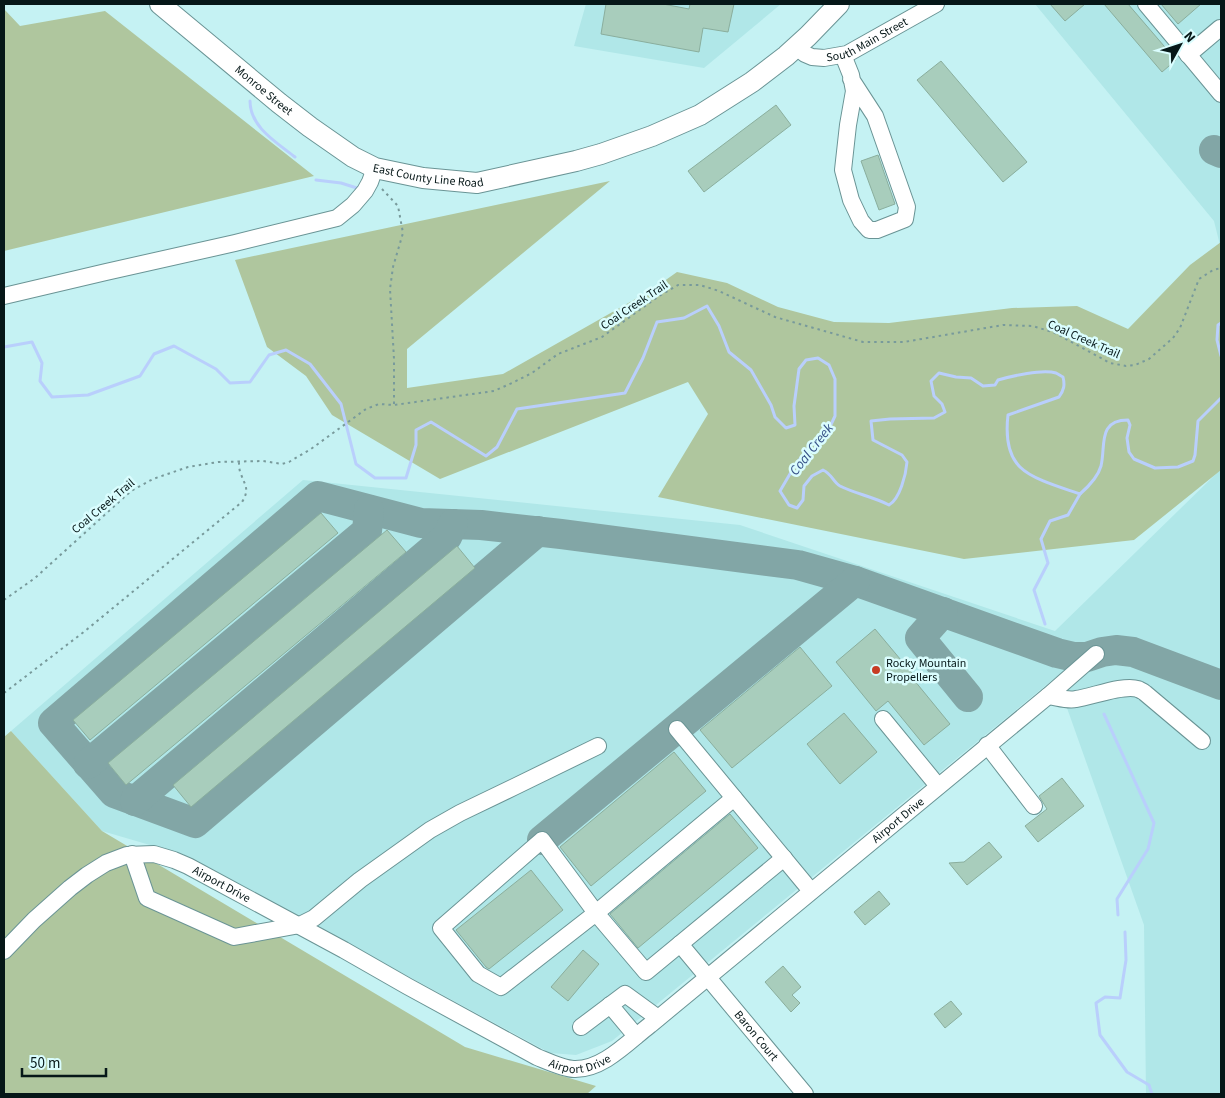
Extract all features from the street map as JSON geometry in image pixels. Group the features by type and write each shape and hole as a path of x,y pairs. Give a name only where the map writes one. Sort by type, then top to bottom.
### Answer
{"main road":[{"name":"Monroe Street","path":"160,4 279,103 353,156 377,176"},
{"name":"East County Line Road","path":"377,176 477,183 576,161 652,136 700,116 752,82 796,48 839,4"}],"street":[{"name":"South Main Street","path":"796,48 812,57 824,58 843,55 936,4"},
{"path":"1146,4 1221,94"},
{"path":"1188,55 1220,28"},
{"path":"843,55 852,79 854,91 843,170 851,200 860,221 869,230 877,230 905,219 907,207 875,116 852,79"},
{"name":"East County Line Road","path":"4,296 337,218 352,205 377,176"},
{"name":"Airport Drive","path":"4,950 70,888 87,875 106,863 127,855 154,854 188,866 300,925 471,1021 548,1061 573,1069 587,1068 605,1061 636,1036 1048,696 1096,654"},
{"path":"1048,696 1073,700 1115,690 1137,689 1145,693 1202,741"},
{"path":"882,719 938,786"},
{"path":"676,729 811,891"},
{"path":"987,745 1034,806"},
{"path":"132,854 147,898 234,937 300,925 314,918 360,880 430,830 598,746"},
{"path":"734,798 596,913 501,987 478,974 441,928 542,840 596,913 646,972 784,858"},
{"name":"Baron Court","path":"680,944 806,1094"},
{"path":"581,1026 625,994 658,1018"},
{"path":"610,1005 636,1036"}],"path":[{"path":"377,176 398,206 403,233 393,267 390,289 394,358 394,405"},
{"name":"Coal Creek Trail","path":"4,600 35,578 131,491 153,479 188,467 218,462 263,461 282,464 311,449 366,409 379,404 394,405 494,391 532,373 558,354 602,337 659,296 678,285 700,285 775,316 863,342 904,342 1003,325 1033,326 1055,333 1110,363 1126,366 1149,360 1172,338 1180,328 1199,280 1212,270 1221,268"},
{"path":"4,693 85,631 242,502 246,496 247,489 240,473 238,461"}],"shaded area":[{"path":"586,4 781,4 704,68 574,46"},
{"path":"1035,4 1221,4 1221,249 1214,221"},
{"path":"1221,469 1221,1094 1146,1094 1144,925 1056,677 612,1041 576,1055 550,1053 184,855 102,831 11,731 303,480 740,525 1055,631"}],"green space":[{"path":"4,9 20,26 105,11 314,176 4,251"},
{"path":"610,181 407,349 407,388 503,374 653,289 677,272 727,283 778,307 834,322 889,323 1012,308 1077,306 1128,329 1190,265 1221,242 1221,470 1134,540 964,559 658,497 708,414 688,382 440,479 332,415 306,376 267,347 235,260"},
{"path":"11,731 102,831 465,1047 596,1086 587,1094 4,1094 4,737"}],"building":[{"path":"606,4 663,4 689,9 690,4 734,4 728,32 703,28 699,52 601,34"},
{"path":"1050,4 1085,4 1065,21"},
{"path":"1104,4 1128,4 1176,60 1162,72"},
{"path":"1161,4 1201,4 1178,24"},
{"path":"941,61 1027,162 1003,182 917,80"},
{"path":"776,105 791,125 704,192 688,171"},
{"path":"878,155 895,204 879,210 861,161"},
{"path":"321,513 338,533 90,740 73,720"},
{"path":"387,530 406,552 126,785 108,763"},
{"path":"457,546 475,568 191,807 173,785"},
{"name":"Rocky Mountain Propellers","path":"875,629 916,678 914,680 950,724 924,745 888,701 876,711 836,662"},
{"path":"800,647 832,686 732,768 700,730"},
{"path":"844,713 877,752 840,784 807,744"},
{"path":"674,752 706,791 591,886 560,847"},
{"path":"1062,778 1084,806 1038,842 1025,826 1047,809 1039,796"},
{"path":"730,814 758,848 638,948 610,914"},
{"path":"989,842 1002,857 967,885 949,863 964,862"},
{"path":"531,870 563,910 489,969 456,930"},
{"path":"879,891 890,904 865,925 854,912"},
{"path":"583,950 599,964 568,1001 551,987"},
{"path":"783,966 801,987 792,995 800,1003 791,1012 765,982"},
{"path":"951,1001 962,1014 945,1028 934,1014"}],"waterway":[{"path":"250,101 254,119 259,126 272,140 295,157"},
{"path":"316,180 341,183 360,189"},
{"name":"Coal Creek","path":"4,347 32,342 42,363 40,381 52,397 88,395 140,376 154,354 174,346 216,369 230,383 250,382 269,355 286,350 310,364 341,404 356,464 375,478 406,478 416,445 416,430 431,422 486,456 497,447 517,409 625,393 643,358 657,322 684,318 707,306 719,326 729,352 751,370 771,405 775,417 786,428 795,425 794,406 799,369 806,360 818,358 829,365 835,379 835,416 828,431 822,439 812,443 794,467 780,491 789,505 797,508 803,500 804,486 812,476 823,470 846,489 889,505 893,502 902,486 907,462 902,455 873,440 871,421 934,418 945,412 942,404 934,396 931,381 939,373 971,378 983,386 995,385 998,380 1004,378 1035,372 1056,373 1063,377 1064,387 1059,397 1008,415 1008,442 1012,456 1026,472 1048,483 1080,494 1092,482 1100,470 1105,436 1111,424 1128,420 1130,425 1127,438 1129,452 1134,459 1155,468 1178,467 1193,461 1198,421 1221,398"},
{"name":"Coal Creek","path":"1221,323 1218,325 1217,340 1221,356"},
{"path":"1045,624 1034,590 1048,563 1041,539 1050,521 1068,515 1080,494"},
{"path":"1104,714 1154,823 1148,849 1117,899 1118,915"},
{"path":"1125,932 1126,960 1120,998 1105,997 1096,1003 1100,1035 1127,1072 1149,1085 1152,1094"}],"taxiway":[{"path":"1214,150 1221,153"},
{"path":"538,531 195,823 114,793 53,723 318,496 421,523 481,525 561,534 798,565 855,581 1057,653 1074,657 1087,657 1116,650 1133,652 1221,685"},
{"path":"88,764 367,531 369,510"},
{"path":"135,801 447,537 453,524"},
{"path":"542,840 855,581"},
{"path":"943,612 920,638 968,697"}],"place":[{"name":"Rocky Mountain Propellers","path":"876,670"}]}
